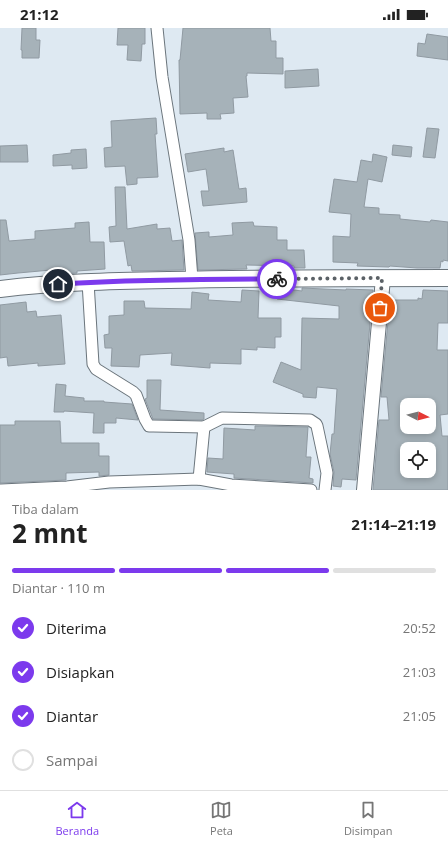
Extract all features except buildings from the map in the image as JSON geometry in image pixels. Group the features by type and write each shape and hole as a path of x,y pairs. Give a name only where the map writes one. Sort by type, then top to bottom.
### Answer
{"main road":[{"path":"0,289 88,282 448,278"}],"street":[{"path":"157,28 162,77 188,240 192,280"},
{"path":"364,490 382,278"},
{"path":"88,282 93,364 96,369 136,395 145,419 150,426 204,427 222,418 310,420 317,426 327,473 326,490"},
{"path":"199,479 204,427"},
{"path":"1,490 67,487 109,482 199,479 231,485 311,490"}],"way so far":[{"path":"277,279 382,278 380,308"}],"route":[{"path":"58,284 88,282 277,279"}]}
